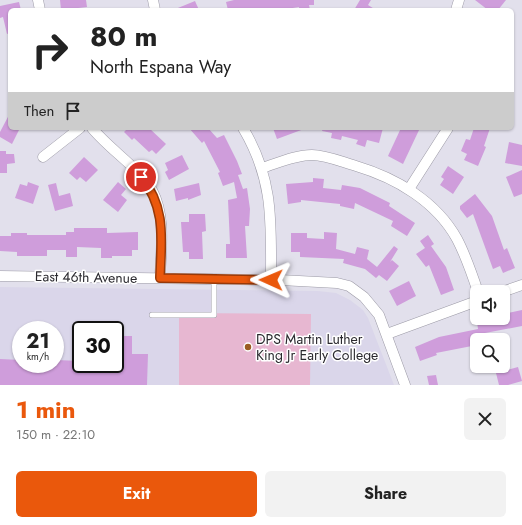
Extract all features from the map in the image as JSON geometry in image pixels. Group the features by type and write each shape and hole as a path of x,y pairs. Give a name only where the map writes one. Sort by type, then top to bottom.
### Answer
{"street":[{"path":"43,157 77,130"},
{"path":"94,130 152,190 160,214 162,228 160,278"},
{"path":"244,130 253,144 262,168 270,201 271,280"},
{"path":"409,189 447,130"},
{"path":"262,168 301,156 322,156 373,172 409,189 430,206 456,237 467,259 476,285"},
{"name":"East 46th Avenue","path":"0,276 319,281 349,286 364,297 379,314 406,385"},
{"path":"510,289 522,285"},
{"path":"387,334 470,304"}],"lane":[{"path":"152,315 214,315 214,279"}],"shaded area":[{"name":"DPS Martin Luther King Jr Early College","path":"0,287 318,291 336,293 350,300 363,310 368,318 394,385 0,385"},
{"path":"179,313 311,314 310,385 179,385"}],"building":[{"path":"60,0 86,0 87,7 61,8"},
{"path":"234,0 314,0 314,5 309,5 310,8 228,8 226,2"},
{"path":"360,0 371,0 368,5 373,8 355,8"},
{"path":"475,0 506,0 500,8 485,8"},
{"path":"195,1 198,8 178,8"},
{"path":"19,2 20,8 8,8 7,34 3,17 0,18 0,6"},
{"path":"8,117 8,130 19,130 12,144 0,137 0,132"},
{"path":"126,130 151,130 166,144 156,154 152,150 149,152 134,138 132,140 124,132"},
{"path":"191,130 210,130 217,138 224,135 237,161 242,174 238,175 243,189 247,188 250,209 249,226 245,226 247,258 226,258 226,244 230,244 228,200 237,198 234,182 223,186 218,173 220,172 204,141 202,143"},
{"path":"274,130 301,130 277,139"},
{"path":"382,130 379,143 367,140 365,147 356,144 358,140 342,136 341,140 331,138 332,133 322,131"},
{"path":"400,130 419,130 403,164 388,156"},
{"path":"473,130 489,130 484,146 486,147 478,166 464,160 467,154 461,151 466,139 470,140"},
{"path":"509,142 522,145 522,166 505,163"},
{"path":"0,151 6,151 6,154 14,154 15,163 7,164 7,173 0,173"},
{"path":"182,155 189,169 169,180 165,172 168,170 165,163"},
{"path":"84,157 98,170 86,182 80,177 77,180 69,173"},
{"path":"448,166 464,177 453,194 440,185 444,179 441,177"},
{"path":"522,170 522,194 514,197 506,177"},
{"path":"313,178 324,179 323,188 341,190 342,185 360,188 390,203 389,206 415,223 407,236 391,226 393,221 355,203 354,209 340,206 340,204 301,200 301,202 288,204 286,184 313,182"},
{"path":"28,182 39,186 33,204 15,198 20,184 27,186"},
{"path":"118,182 126,189 121,195 127,200 118,212 103,200"},
{"path":"56,183 59,196 70,193 73,206 55,211 48,185"},
{"path":"199,183 201,195 188,200 188,198 176,201 174,189"},
{"path":"475,194 492,216 504,250 507,248 515,268 503,273 500,266 493,269 473,214 467,218 460,209 460,206"},
{"path":"189,214 205,214 206,231 202,232 203,259 189,259 189,252 183,252 181,222 189,222"},
{"path":"74,228 107,228 107,233 138,232 138,250 132,250 132,256 112,256 112,258 101,258 101,248 77,247 77,257 66,257 66,250 47,250 47,256 17,256 17,252 0,251 0,236 11,236 11,233 27,233 27,235 66,235 66,232 74,232"},
{"path":"324,232 337,233 336,249 355,254 357,247 369,250 367,259 377,267 394,246 398,249 390,262 392,260 399,266 387,281 379,275 376,278 365,269 343,263 344,259 300,257 300,252 291,252 291,233 307,233 307,238 324,239"},
{"path":"428,235 434,244 431,246 446,267 454,290 441,295 429,265 426,267 416,254 425,248 420,241"},
{"path":"409,281 416,296 397,306 389,291"},
{"path":"522,310 522,326 485,333 470,333 470,346 436,353 437,355 420,361 415,347 439,337 478,329 477,325 510,325 510,313"},
{"path":"124,336 132,336 132,354 148,354 147,385 0,385 0,359 12,360 12,373 64,373 64,360 72,361 72,373 124,373"},
{"path":"518,367 522,381 508,385 499,385 496,373 510,373 510,369"},
{"path":"436,375 438,385 429,385 427,376"}],"place":[{"name":"DPS Martin Luther King Jr Early College","path":"248,347"}],"route":[{"path":"141,177 152,190 160,214 162,228 160,278 271,280"}]}
